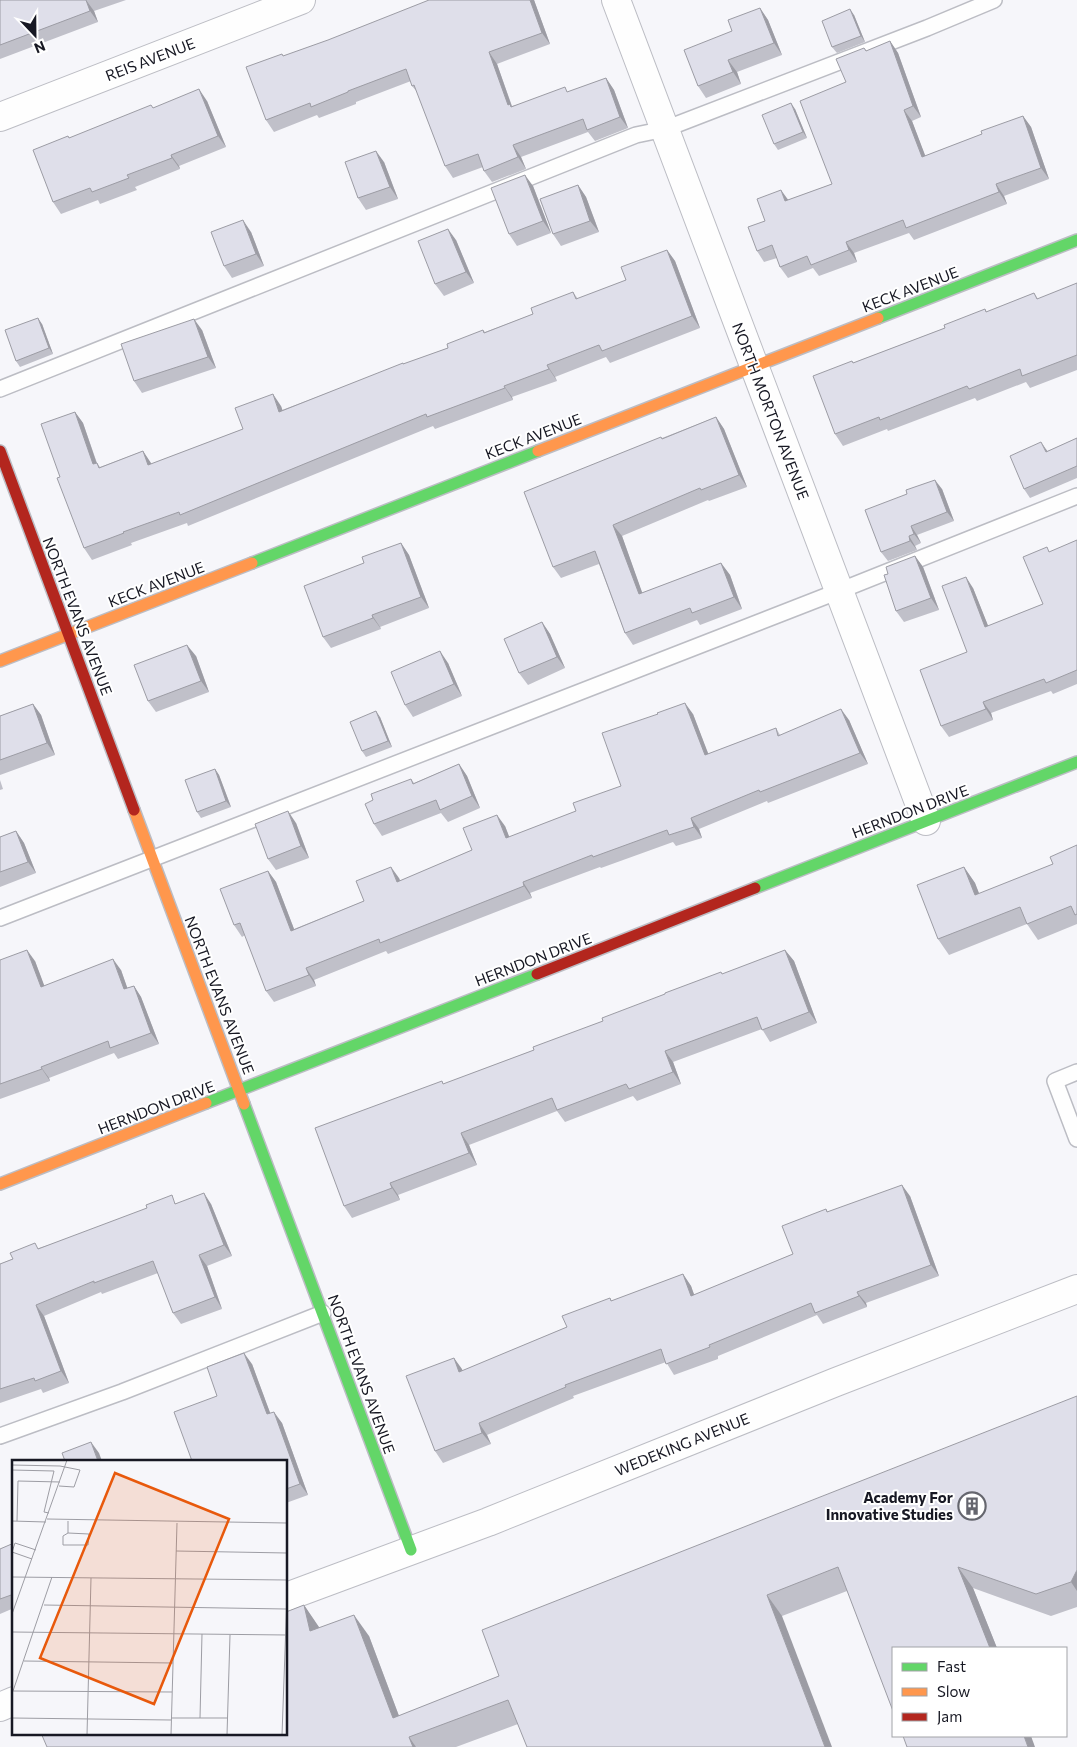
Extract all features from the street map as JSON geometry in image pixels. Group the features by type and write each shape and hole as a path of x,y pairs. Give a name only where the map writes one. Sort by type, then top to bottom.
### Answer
{"street":[{"name":"REIS AVENUE","path":"0,117 301,0"},
{"name":"NORTH MORTON AVENUE","path":"616,0 926,821"},
{"name":"KECK AVENUE","path":"0,660 1077,240"},
{"name":"NORTH EVANS AVENUE","path":"0,451 411,1550"},
{"name":"HERNDON DRIVE","path":"0,1184 1077,762"},
{"name":"WEDEKING AVENUE","path":"288,1596 488,1522 836,1382 1077,1289"},
{"path":"0,1707 12,1702"}],"lane":[{"path":"0,389 636,135 664,129 927,28 994,0"},
{"path":"0,918 839,591 1077,496"},
{"path":"1077,1072 1055,1081 1077,1139"},
{"path":"0,1436 122,1392 323,1313"}],"building":[{"path":"0,0 86,0 90,11 0,45"},
{"path":"429,0 530,0 542,33 489,52 508,105 510,104 511,107 565,87 567,92 606,78 620,117 587,130 583,119 513,145 518,157 484,171 478,154 445,166 406,69 311,107 310,103 266,120 246,67 328,40"},
{"path":"760,8 774,43 728,60 733,72 698,86 684,50 732,31 728,20"},
{"path":"850,9 861,36 832,47 822,21"},
{"path":"890,41 913,106 904,110 922,157 982,134 981,131 1023,116 1041,168 996,184 999,192 906,228 903,220 846,242 849,250 811,265 807,256 780,267 772,245 757,251 748,227 765,221 757,199 781,190 785,201 832,184 800,101 846,82 836,59 864,48 866,51"},
{"path":"199,89 218,136 171,155 172,158 127,175 129,178 92,192 90,188 53,202 33,150 68,136 69,138 151,105 153,108"},
{"path":"791,103 803,132 774,144 762,115"},
{"path":"376,151 390,187 358,198 345,162"},
{"path":"525,175 543,221 509,234 491,188"},
{"path":"578,185 590,221 553,234 540,199"},
{"path":"243,220 256,254 224,266 211,232"},
{"path":"448,229 466,272 435,284 418,241"},
{"path":"667,250 692,316 602,351 599,345 547,365 549,369 504,386 505,388 427,417 426,414 180,515 179,512 84,548 57,478 60,477 41,424 75,412 93,464 97,463 99,468 143,451 148,465 243,429 235,408 273,394 279,412 403,363 448,348 447,344 483,330 484,333 533,314 531,308 573,292 576,299 626,280 621,267"},
{"path":"1077,283 1077,355 1022,376 1020,369 969,389 967,386 880,420 879,417 835,434 813,376 945,328 944,325 985,309 986,312 1034,293 1037,299"},
{"path":"38,318 49,348 16,361 5,330"},
{"path":"194,319 208,357 134,381 121,344"},
{"path":"716,417 739,475 701,490 700,488 613,525 639,594 721,563 734,597 692,613 690,608 625,633 595,551 553,567 524,492"},
{"path":"1077,438 1077,466 1024,489 1010,456 1041,442 1046,452"},
{"path":"935,480 947,512 911,526 914,534 909,536 910,541 881,552 865,510 907,494 906,490"},
{"path":"1077,540 1077,670 1046,683 1044,679 983,702 986,709 941,726 920,670 967,652 942,586 966,577 985,627 1043,604 1023,557 1047,547 1049,552"},
{"path":"401,543 421,597 372,615 373,618 323,637 304,586 364,563 362,557"},
{"path":"915,556 931,598 896,611 884,575 888,574 886,567"},
{"path":"542,622 557,657 519,673 504,639"},
{"path":"187,645 201,681 148,701 134,665"},
{"path":"440,651 454,684 405,705 391,672"},
{"path":"685,703 705,755 776,728 778,736 841,709 860,753 760,792 759,790 691,818 694,827 669,835 667,830 593,857 592,855 523,882 524,886 380,943 379,939 306,968 309,975 266,991 240,923 234,925 220,889 268,871 291,931 364,901 356,881 391,867 397,882 472,850 463,828 497,815 506,838 576,811 573,803 621,786 602,733"},
{"path":"33,704 47,743 0,760 0,716"},
{"path":"376,711 388,741 362,751 350,722"},
{"path":"459,764 472,796 440,810 436,800 374,824 365,804 373,800 371,794 411,779 413,784"},
{"path":"215,769 226,801 197,812 185,780"},
{"path":"288,811 301,846 268,859 255,824"},
{"path":"16,831 28,862 0,872 0,837"},
{"path":"1077,845 1077,914 1075,915 1071,906 1027,924 1020,907 938,939 917,885 964,867 975,895 1053,864 1050,857"},
{"path":"27,950 41,987 113,959 124,989 134,986 151,1033 110,1048 108,1041 41,1067 42,1069 0,1084 0,960"},
{"path":"785,950 809,1012 762,1030 757,1017 665,1051 673,1072 629,1089 626,1084 557,1110 552,1098 461,1133 469,1153 390,1183 392,1188 344,1206 315,1128 442,1081 443,1084 534,1050 533,1047 603,1021 602,1018 721,972 722,974"},
{"path":"902,1185 931,1265 857,1292 859,1296 815,1313 811,1303 666,1364 661,1349 565,1385 566,1387 479,1423 482,1433 435,1451 406,1376 454,1358 459,1372 567,1327 562,1316 610,1298 611,1301 683,1274 691,1296 793,1254 782,1226 826,1209 827,1212"},
{"path":"204,1193 224,1245 199,1255 215,1297 173,1313 153,1261 94,1283 94,1281 36,1305 61,1371 35,1381 34,1378 0,1389 0,1264 13,1259 10,1253 35,1243 38,1249 147,1208 146,1205 172,1195 175,1204"},
{"path":"244,1353 267,1414 274,1412 300,1484 288,1488 288,1460 192,1460 174,1412 217,1396 207,1367"},
{"name":"Academy For Innovative Studies","path":"1077,1396 1077,1570 1071,1582 1036,1594 958,1567 990,1647 892,1647 892,1708 838,1567 767,1595 825,1747 527,1747 508,1700 409,1737 413,1747 47,1747 41,1734 288,1734 288,1611 304,1605 310,1631 354,1615 393,1718 499,1676 482,1630"},
{"path":"91,1442 98,1460 65,1460 62,1453"},
{"path":"12,1544 12,1595 0,1599 0,1549"},
{"path":"903,1737 1024,1737 1028,1747 907,1747"}],"traffic: fast":[{"path":"878,318 1077,240"},
{"path":"252,563 538,451"},
{"path":"755,888 1077,762"},
{"path":"206,1103 537,974"},
{"path":"244,1104 411,1550"}],"traffic: slow":[{"path":"538,451 878,318"},
{"path":"0,661 252,563"},
{"path":"134,810 244,1104"},
{"path":"0,1184 206,1103"}],"traffic: jam":[{"path":"0,451 134,810"},
{"path":"537,974 755,888"}],"place":[{"name":"Academy For Innovative Studies","path":"972,1506"}]}
